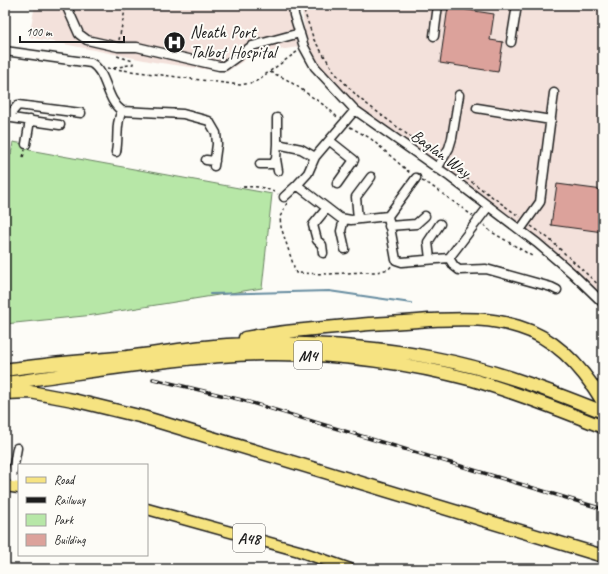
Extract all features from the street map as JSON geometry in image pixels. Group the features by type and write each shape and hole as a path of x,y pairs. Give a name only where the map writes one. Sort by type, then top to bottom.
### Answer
{"highway":[{"name":"M4","path":"187,349 278,332 470,318 498,321 520,327 540,336 558,348 577,365 595,388 603,402"},
{"name":"M4","path":"5,370 226,345 266,343 351,346 435,358 476,367 516,379 603,412"},
{"name":"M4","path":"5,383 130,366 226,356 265,354 349,358 390,363 473,380 512,392 603,427"},
{"path":"5,393 30,392 73,400 143,418 603,556"}],"main road":[{"path":"5,486 18,488"},
{"name":"A48","path":"148,509 299,551 350,569"}],"street":[{"path":"66,5 79,34 87,40 118,47 138,48 219,66 224,66 252,46 300,33"},
{"name":"Baglan Way","path":"293,5 294,15 304,47 315,67 355,110 520,230 572,273 603,303"},
{"path":"434,36 438,5"},
{"path":"511,42 517,5"},
{"path":"5,51 95,65 109,96 122,111 183,114 209,121 216,133 217,144 212,162"},
{"path":"520,230 540,202 554,93"},
{"path":"437,169 449,148 452,138 459,94"},
{"path":"6,117 18,105 81,113"},
{"path":"477,108 550,120"},
{"path":"284,196 308,173 315,158 355,110"},
{"path":"119,147 118,119 122,111"},
{"path":"6,117 60,124"},
{"path":"277,118 278,144 276,158 278,171"},
{"path":"26,144 30,120"},
{"path":"330,140 354,160 337,184"},
{"path":"278,144 301,149 315,158"},
{"path":"260,164 273,164 276,158"},
{"path":"358,219 356,197 371,177"},
{"path":"416,178 388,216 396,260 402,262 449,258 488,207"},
{"path":"297,185 340,218 351,220 388,216"},
{"path":"323,253 322,245 317,240 313,225 327,208"},
{"path":"389,226 416,224 425,216"},
{"path":"344,219 341,231 345,249"},
{"path":"430,259 428,242 440,224"},
{"path":"449,258 454,266 459,270 486,269 557,290"},
{"path":"17,448 12,476 18,481"}],"path":[{"path":"95,65 240,85 255,82 304,47"},
{"path":"270,72 286,79 328,108 344,124 370,138 416,178 429,184 478,220 490,231 532,256"},
{"path":"243,187 267,188 284,196"}],"shaded area":[{"name":"Neath Port Talbot Hospital","path":"35,5 289,5 291,22 298,47 254,54 226,72 154,62 29,37"},
{"path":"301,5 603,5 603,303 572,273 355,110 315,67 305,33"}],"green space":[{"path":"13,142 30,145 29,150 272,194 262,288 94,315 5,324 5,154 11,155"}],"building":[{"path":"448,7 494,14 490,40 503,42 498,72 440,63"},
{"path":"557,184 603,190 603,232 551,225"}],"waterway":[{"path":"210,294 329,291 411,303"}],"railway":[{"path":"153,379 242,400 603,509"}],"place":[{"name":"Neath Port Talbot Hospital","path":"175,42"}]}
